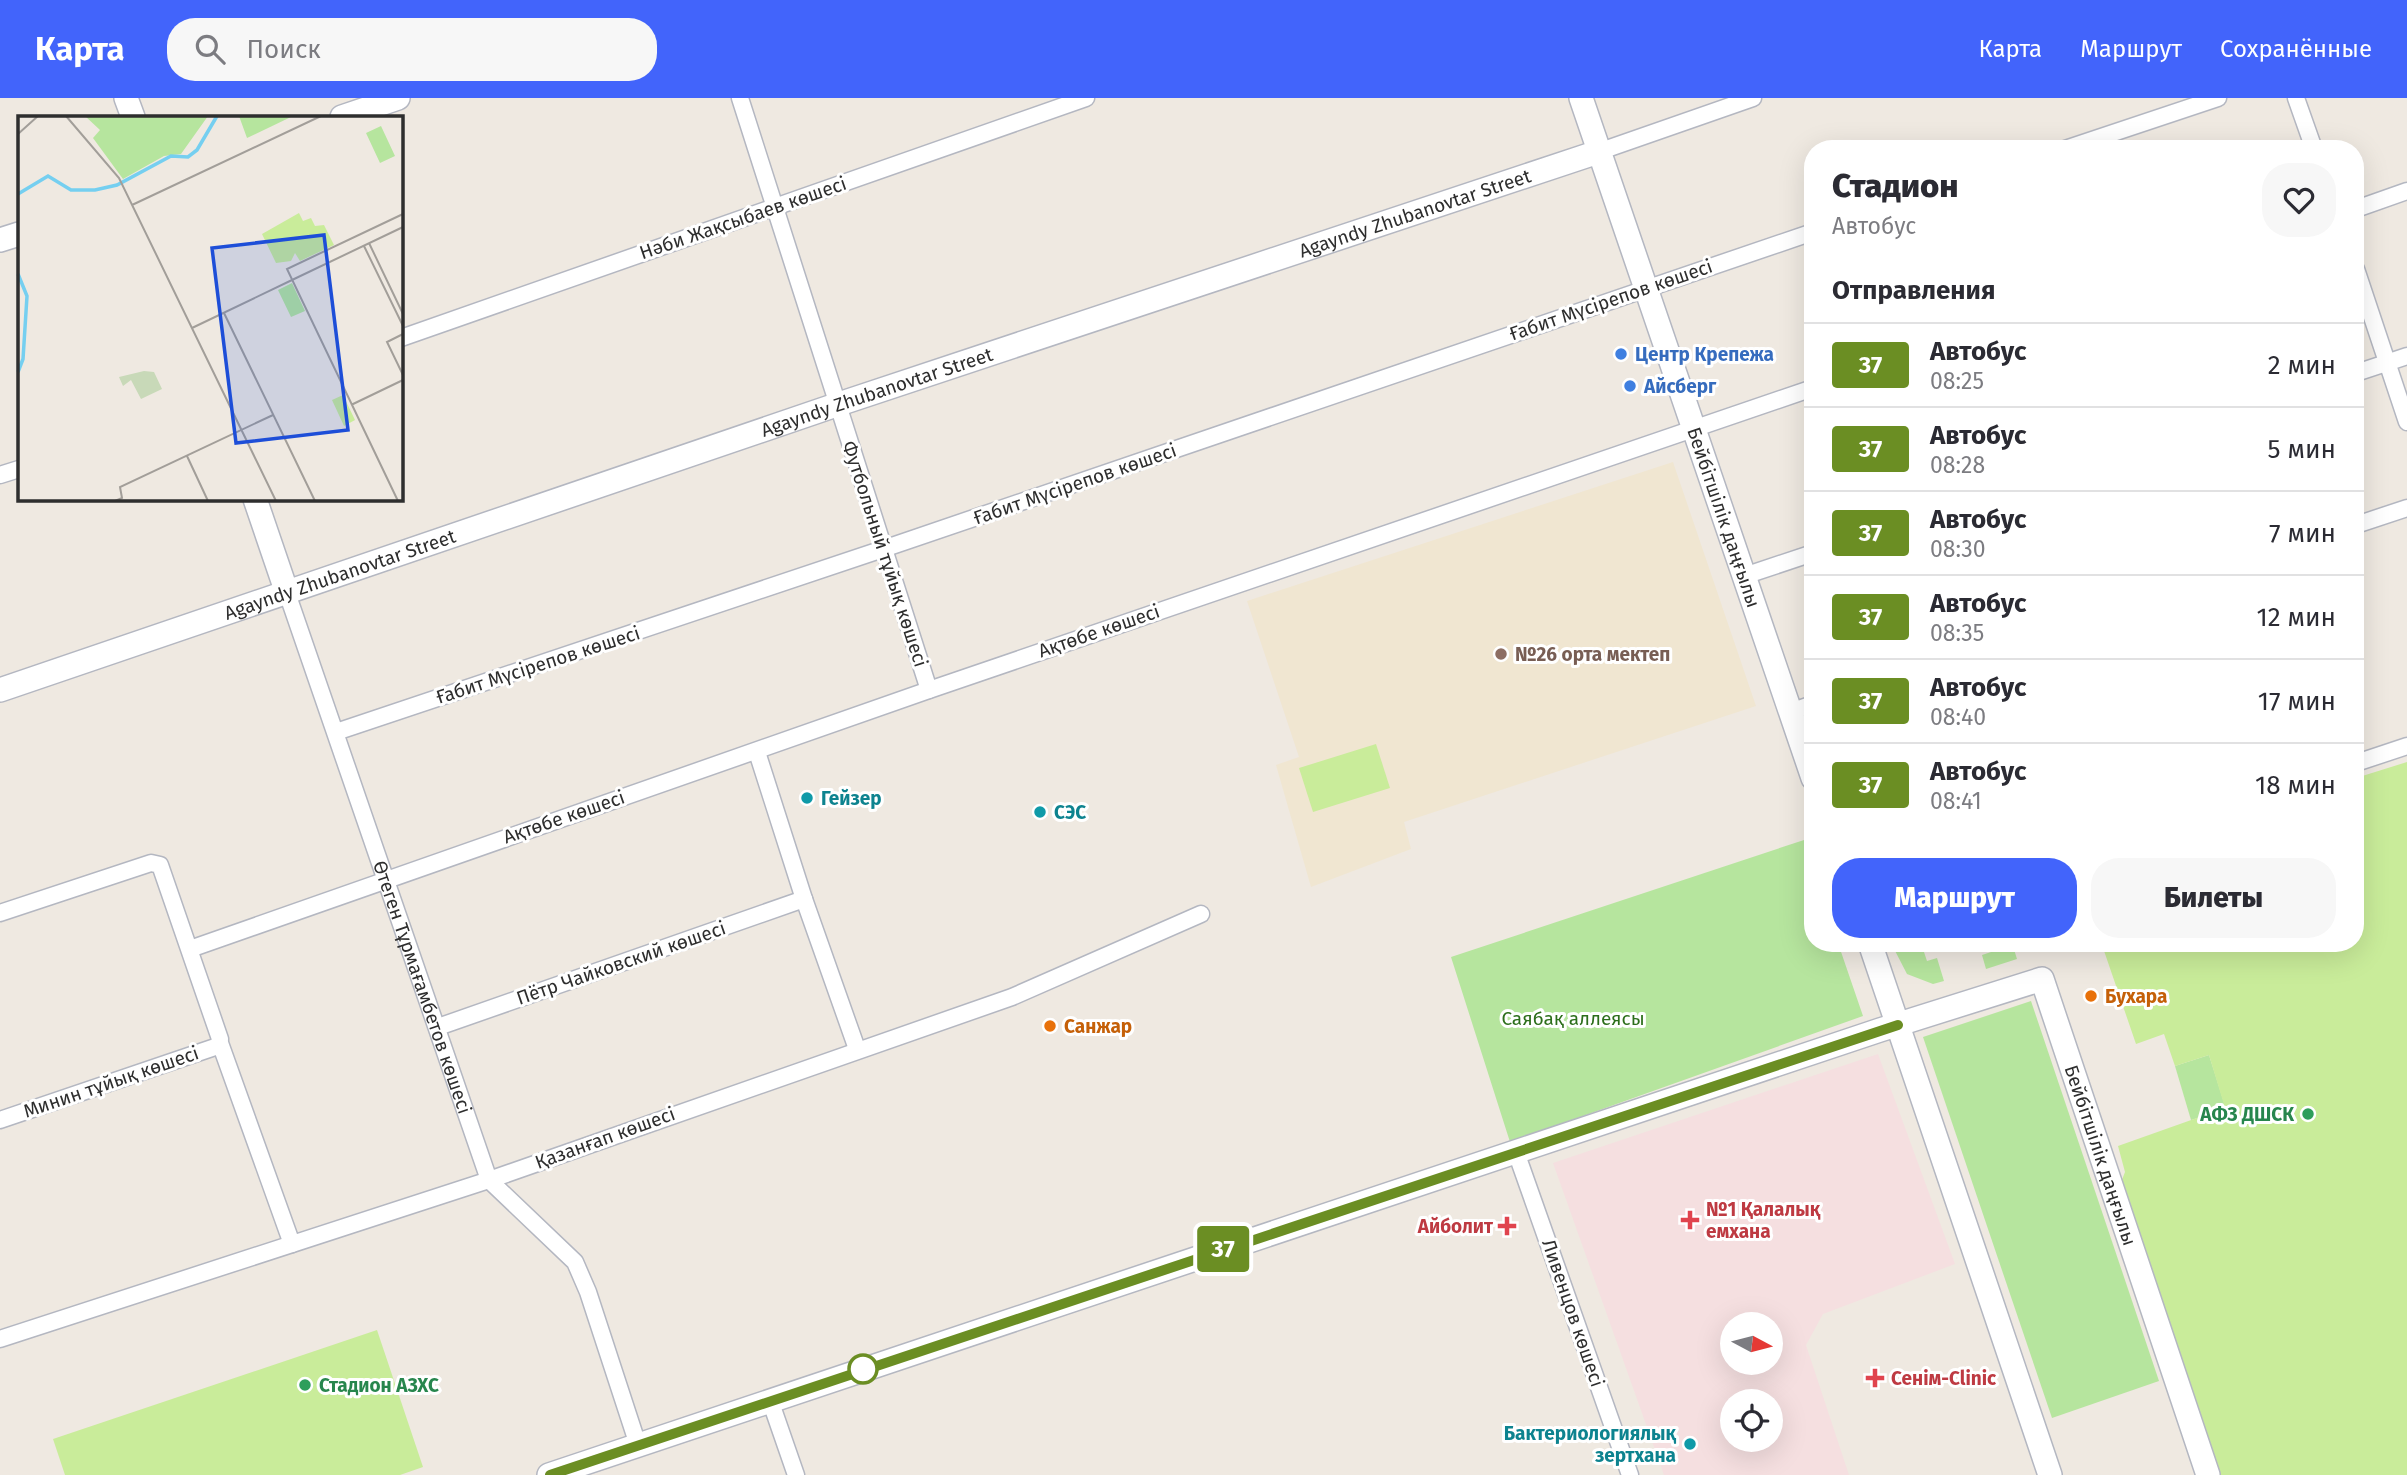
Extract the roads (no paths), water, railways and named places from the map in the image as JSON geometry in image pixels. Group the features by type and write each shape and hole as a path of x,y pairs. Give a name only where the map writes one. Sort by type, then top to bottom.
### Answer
{"street":[{"path":"126,98 133,116"},
{"path":"345,116 398,98"},
{"name":"Футбольный тұйық көшесі","path":"740,98 929,690"},
{"name":"Нәби Жақсыбаев көшесі","path":"402,338 1086,98"},
{"name":"Бейбітшілік даңғылы","path":"1581,98 1804,752"},
{"name":"Agayndy Zhubanovtar Street","path":"0,690 286,590 1753,98"},
{"path":"2092,140 2218,98"},
{"path":"2296,98 2311,140"},
{"path":"2364,206 2407,191"},
{"path":"0,240 18,234"},
{"name":"Ғабит Мүсірепов көшесі","path":"336,732 883,550 1804,235"},
{"path":"2364,294 2407,422"},
{"path":"2364,370 2407,356"},
{"name":"Ақтөбе көшесі","path":"387,878 1804,391"},
{"path":"0,475 18,469"},
{"name":"Өтеген Тұрмағамбетов көшесі","path":"255,500 489,1180 575,1262 588,1292 638,1445"},
{"path":"2364,522 2407,508"},
{"path":"1744,576 1804,556"},
{"path":"1790,712 1804,707"},
{"path":"2364,760 2407,746"},
{"path":"757,752 804,899 857,1049"},
{"name":"Минин тұйық көшесі","path":"0,913 155,863 164,870 220,1042 292,1244"},
{"path":"190,949 387,878"},
{"name":"Пётр Чайковский көшесі","path":"438,1027 804,899"},
{"name":"Қазанғап көшесі","path":"0,1339 489,1180 857,1049 1012,997 1201,914"},
{"path":"1873,952 2050,1475"},
{"name":"Бейбітшілік даңғылы","path":"1898,1025 2042,979 2208,1475"},
{"path":"549,1475 580,1470 638,1445 770,1400 1898,1025"},
{"name":"Минин тұйық көшесі","path":"0,1120 220,1042"},
{"name":"Ливенцов көшесі","path":"1516,1152 1630,1475"},
{"path":"770,1400 796,1475"}],"place":[{"name":"Центр Крепежа","path":"1621,354"},
{"name":"Айсберг","path":"1630,386"},
{"name":"№26 орта мектеп","path":"1501,654"},
{"name":"Гейзер","path":"807,798"},
{"name":"СЭС","path":"1040,812"},
{"name":"Бухара","path":"2091,996"},
{"name":"Санжар","path":"1050,1026"},
{"name":"АФЗ ДШСК","path":"2308,1114"},
{"name":"№1 Қалалық емхана","path":"1690,1220"},
{"name":"Айболит","path":"1507,1226"},
{"name":"Сенім-Clinic","path":"1875,1378"},
{"name":"Стадион АЗХС","path":"305,1385"},
{"name":"Бактериологиялық зертхана","path":"1690,1444"}],"park label":[{"name":"Саябақ аллеясы","path":"1573,1018"}]}
